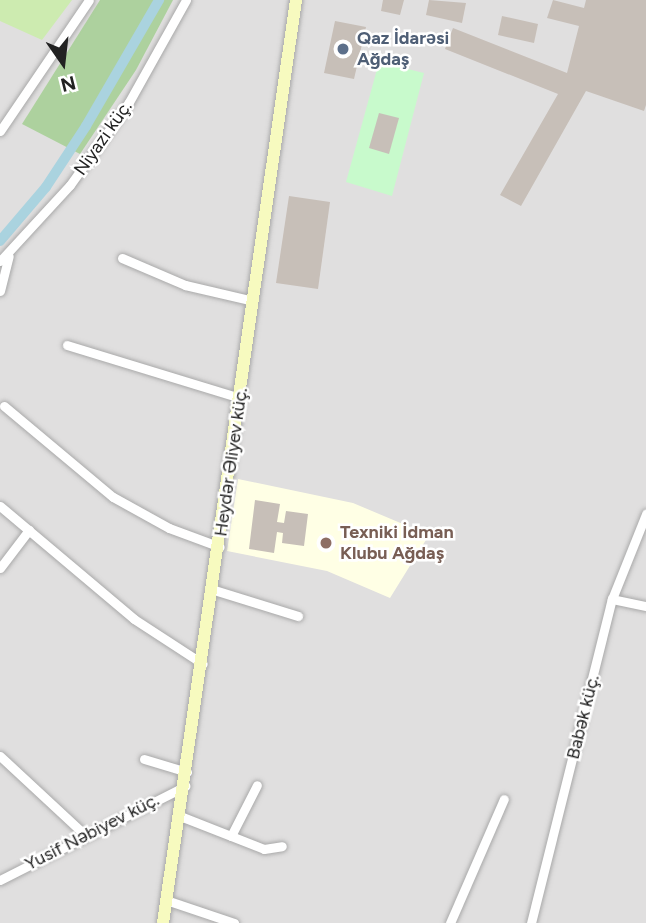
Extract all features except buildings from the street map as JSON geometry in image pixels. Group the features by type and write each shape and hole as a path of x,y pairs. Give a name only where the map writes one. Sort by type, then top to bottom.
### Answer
{"main road":[{"name":"Heydər Əliyev küç.","path":"163,923 214,590 296,0"}],"street":[{"path":"0,131 89,0"},
{"name":"Niyazi küç.","path":"4,259 70,185 129,102 186,0"},
{"path":"122,258 185,285 253,301"},
{"path":"0,291 4,259"},
{"path":"67,345 240,398"},
{"path":"4,406 113,497 169,528 220,547"},
{"path":"0,506 134,619 203,664"},
{"name":"Babək küç.","path":"531,923 612,599 646,514"},
{"path":"0,568 29,530"},
{"path":"214,590 298,616"},
{"path":"612,599 646,606"},
{"path":"0,755 84,834"},
{"path":"144,759 187,772"},
{"path":"231,836 257,785"},
{"name":"Yusif Nəbiyev küç.","path":"0,880 84,834 185,786"},
{"path":"450,923 504,799"},
{"path":"180,816 264,849 282,845"},
{"path":"166,900 234,923"}],"shaded area":[{"path":"0,0 646,0 646,923 0,923"},
{"name":"Texniki İdman Klubu Ağdaş","path":"238,479 353,503 429,535 390,598 327,571 227,551"}],"green space":[{"path":"0,0 72,0 42,40 0,21"},
{"path":"100,0 173,0 136,70 80,154 22,124"},
{"path":"379,62 424,73 392,196 346,182"}],"waterway":[{"path":"0,241 46,187 86,126 159,0"}],"place":[{"name":"Qaz İdarəsi Ağdaş","path":"343,49"},
{"name":"Texniki İdman Klubu Ağdaş","path":"326,543"}]}
